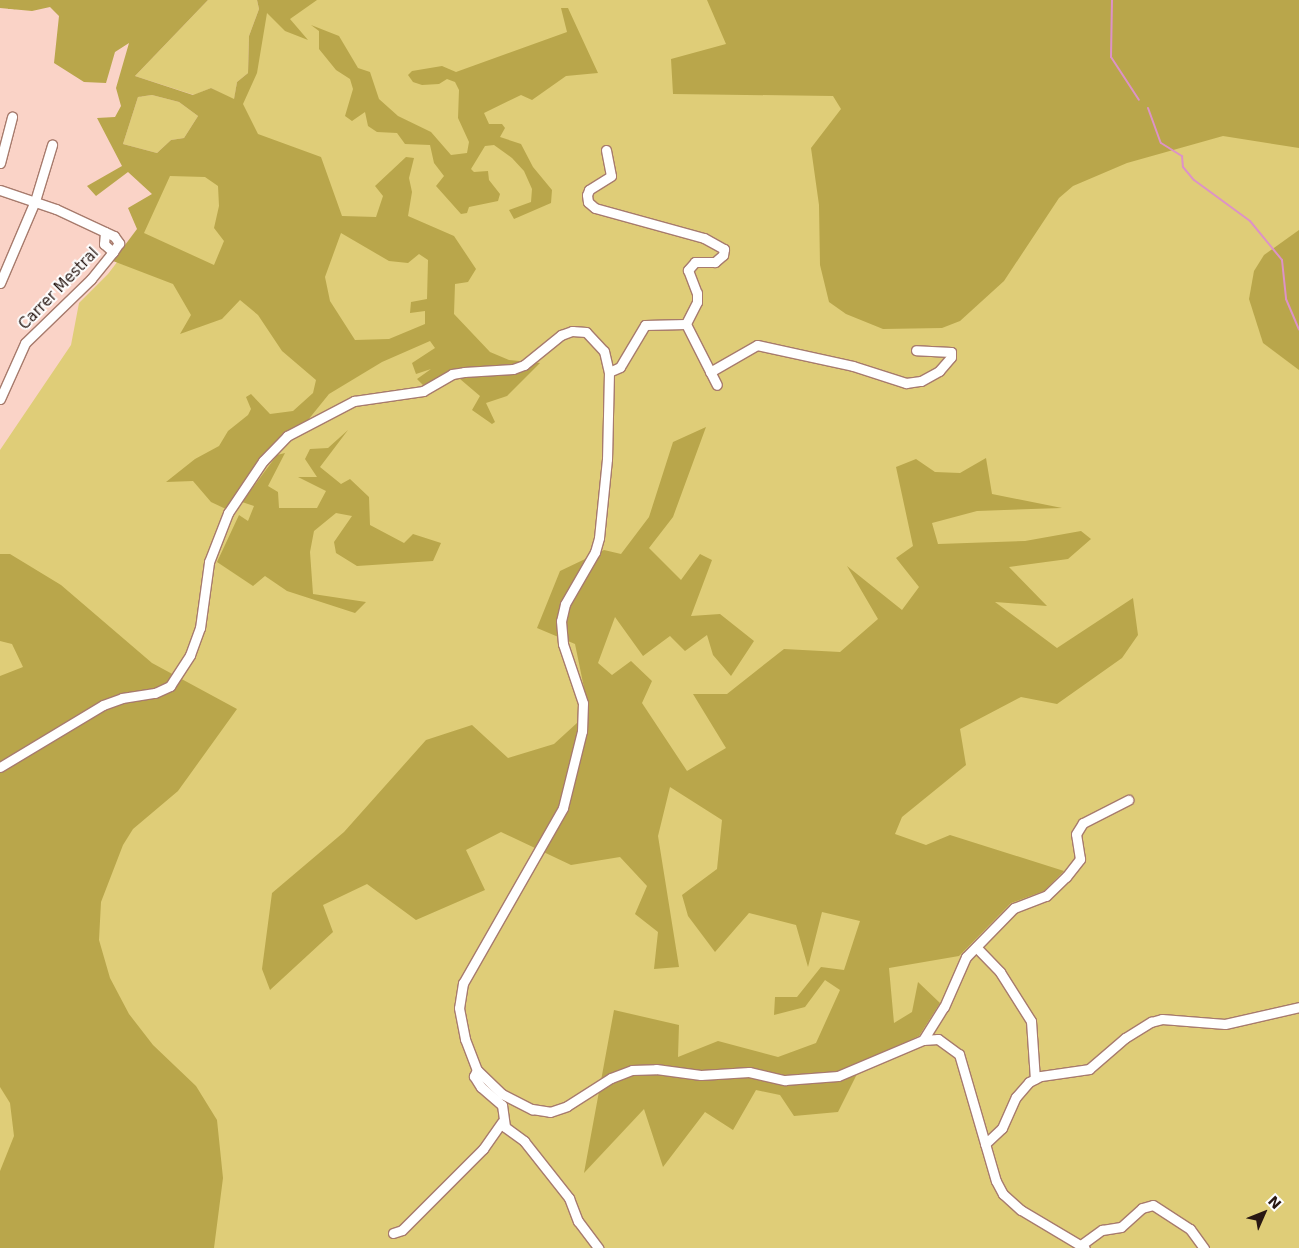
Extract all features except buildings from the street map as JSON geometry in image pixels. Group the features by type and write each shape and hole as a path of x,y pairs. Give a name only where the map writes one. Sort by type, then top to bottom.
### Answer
{"street":[{"path":"0,163 12,117"},
{"path":"0,283 35,201 52,145"},
{"path":"606,150 611,176 589,190 588,202 595,208 704,238 724,249 724,255 715,262 695,262 688,270 697,294 697,302 686,324"},
{"path":"0,190 35,201 105,232 118,240 113,252 104,244 105,232"},
{"name":"Carrer Mestral","path":"1,395 29,339 90,279 113,252"},
{"path":"686,324 717,385"},
{"path":"609,372 620,367 636,334 644,325 686,324"},
{"path":"0,767 102,705 122,698 155,693 170,686 190,655 200,628 209,562 228,513 263,461 287,436 354,401 423,391 452,374 498,371 524,365 547,345 572,331 586,332 597,340 604,351 609,372 607,459 599,538 595,552 565,604 561,621 563,644 582,703 582,731 563,808 463,983 459,1008 465,1039 477,1070 502,1094 532,1109 550,1112 567,1106 611,1078 632,1070 656,1069 701,1075 749,1072 785,1080 838,1076 922,1040 944,1041 958,1054 996,1181 1011,1203 1083,1247 1102,1230 1121,1227 1142,1208 1153,1205 1190,1229 1204,1248"},
{"path":"710,372 757,345 853,366 906,383 921,381 940,371 951,357 951,352 916,350"},
{"path":"922,1040 944,1007 966,957 1014,908 1046,896 1066,877 1080,859 1076,834 1083,824 1128,800"},
{"path":"976,948 1000,972 1031,1021 1034,1079"},
{"path":"985,1144 1002,1128 1020,1091 1034,1079 1088,1069 1129,1035 1156,1020 1225,1024 1299,1007"},
{"path":"394,1232 402,1230 476,1155 502,1122 502,1105 481,1087 474,1076 477,1070"},
{"path":"502,1122 524,1141 569,1198 578,1221 598,1248"}],"shaded area":[{"path":"0,0 208,0 135,76 193,95 211,88 234,99 237,82 248,73 249,36 259,9 257,0 317,0 290,19 308,40 285,31 267,13 257,73 243,104 258,134 321,157 342,216 376,217 383,196 375,186 406,157 414,158 409,178 412,192 408,216 454,236 476,269 468,282 455,284 454,314 490,352 509,360 540,363 507,396 486,403 495,422 492,424 472,410 480,396 460,379 423,385 417,379 431,369 416,374 412,363 435,348 430,341 382,362 329,394 308,420 278,441 228,510 211,502 193,481 166,482 195,459 219,446 228,431 248,415 251,409 246,397 251,394 270,414 293,411 313,393 316,380 282,351 258,315 240,300 222,319 180,334 191,315 173,284 113,261 137,229 128,208 152,194 128,172 96,196 87,186 122,166 97,118 115,117 121,106 116,88 129,43 115,52 106,83 84,82 54,63 59,16 50,7 32,11 0,8","holes":["152,95 179,102 198,116 184,138 171,140 157,153 123,144 138,97","170,176 205,177 218,186 219,206 214,228 224,241 214,265 144,233","341,233 389,261 408,263 419,254 428,260 427,299 411,302 410,313 425,311 425,324 389,339 355,340 330,301 325,277"]},
{"path":"208,0 257,0 259,9 249,36 248,73 237,82 234,100 211,88 194,95 135,76"},
{"path":"263,0 1299,0 1299,1248 0,1248 0,450 71,345 79,303 108,274 143,228 168,163 205,158 250,79"},
{"path":"707,0 1299,0 1299,148 1223,136 1127,163 1073,186 1059,198 1004,281 960,321 942,328 883,329 846,314 829,302 820,265 819,205 811,148 841,109 833,96 673,94 671,59 726,44"},
{"path":"561,8 568,8 598,73 566,76 532,100 521,95 484,113 489,124 502,124 505,128 500,137 521,144 533,167 552,190 551,203 514,219 509,210 531,202 532,189 524,171 512,158 494,145 485,146 471,169 474,172 488,171 489,180 500,194 498,201 469,207 467,213 461,214 436,186 444,176 434,163 430,145 405,144 397,133 377,132 368,126 365,112 352,121 345,116 353,89 350,79 336,70 319,49 319,31 311,25 339,36 358,68 370,72 379,99 398,116 431,132 451,155 467,153 469,142 458,118 459,90 455,82 447,79 439,84 422,85 413,82 408,75 412,71 442,66 456,72 567,32"},
{"path":"152,95 179,102 198,116 184,138 171,140 157,153 123,144 138,97"},
{"path":"1299,230 1299,370 1263,343 1249,299 1254,271 1264,255"},
{"path":"706,427 673,517 649,548 681,580 700,554 712,560 691,616 720,614 754,641 731,676 713,655 707,635 685,651 670,636 643,656 615,617 598,663 612,675 631,661 652,681 642,703 687,771 726,748 693,694 727,694 784,649 840,652 878,619 847,566 902,610 919,587 896,558 913,546 896,467 916,459 935,472 960,473 986,458 992,494 1062,508 977,511 932,523 938,544 1025,541 1081,531 1091,539 1068,559 1009,567 1047,606 995,602 1057,648 1133,598 1138,635 1122,658 1057,704 1021,697 960,729 966,765 902,817 895,834 926,845 950,835 1064,871 1044,891 1011,903 959,956 889,968 894,1023 912,1012 918,982 940,1003 919,1036 863,1062 838,1112 794,1116 780,1095 756,1090 733,1130 705,1112 663,1167 644,1109 584,1173 614,1010 679,1025 678,1057 718,1041 778,1057 816,1043 840,990 825,980 805,1007 774,1015 775,997 797,997 821,967 844,970 860,921 822,912 808,967 796,925 749,913 715,952 688,916 682,895 717,869 722,820 670,787 658,836 679,967 654,969 658,932 635,914 647,886 620,857 571,865 501,832 466,850 485,890 416,920 367,884 323,905 333,932 270,990 262,969 272,893 344,832 426,740 472,725 508,758 554,744 589,712 575,644 537,628 560,571 604,550 621,554 649,517 673,442"},
{"path":"348,430 320,467 341,484 350,479 369,497 370,525 404,543 413,534 441,543 433,561 357,566 336,553 334,542 352,516 336,513 314,531 310,552 313,594 366,602 355,613 287,591 265,576 253,586 217,562 239,515 248,521 254,506 242,502 277,455 285,453 268,486 278,492 279,508 317,508 326,491 298,477 317,477 305,459 310,449 328,448"},
{"path":"0,554 10,554 61,585 152,663 237,709 178,791 133,829 123,845 101,902 99,940 110,978 129,1014 153,1045 196,1086 217,1120 223,1178 214,1248 0,1248 0,1171 14,1136 10,1103 0,1087 0,676 23,667 12,644 0,641"}],"waterway":[{"path":"1112,0 1111,57 1139,100"},
{"path":"1148,108 1161,143 1182,156 1183,167 1194,180 1250,221 1282,260 1286,299 1299,329"}]}
